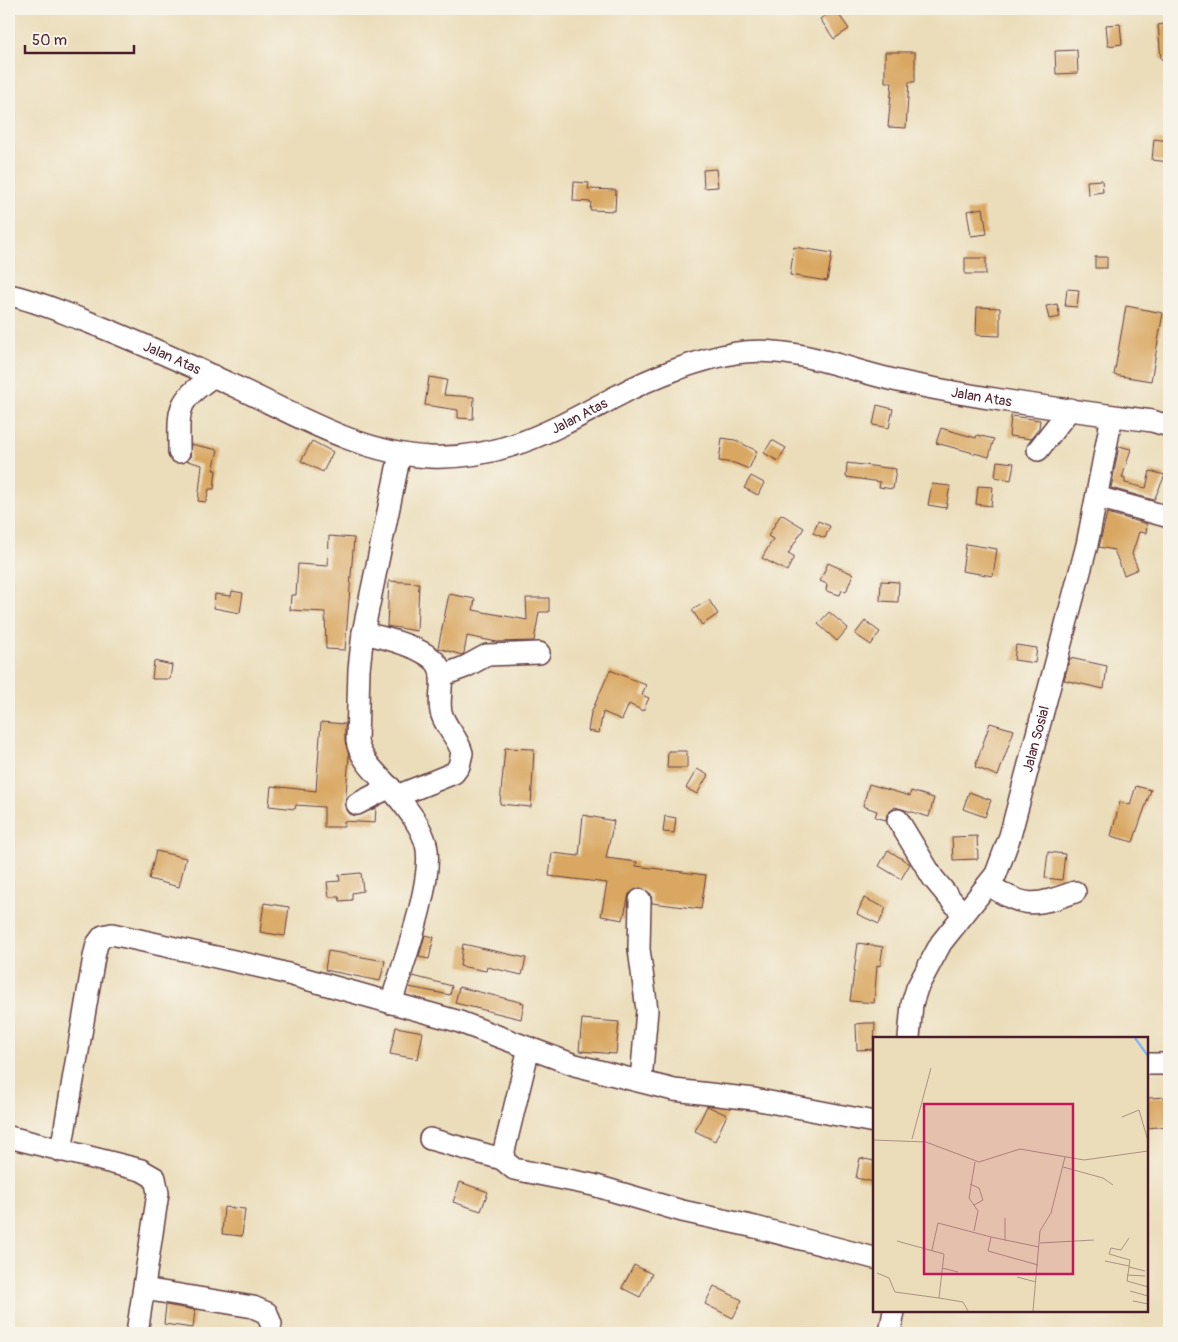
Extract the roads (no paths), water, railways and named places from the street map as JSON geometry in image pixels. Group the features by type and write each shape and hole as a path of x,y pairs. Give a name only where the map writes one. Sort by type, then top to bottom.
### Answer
{"street":[{"name":"Jalan Atas","path":"9,295 52,308 162,351 330,431 400,454 456,457 492,453 509,448 574,420 618,395 645,383 722,356 758,351 800,356 882,378 982,398 1070,409 1169,426"},
{"path":"179,452 181,406 187,395 214,376"},
{"path":"1038,450 1070,409"},
{"name":"Jalan Sosial","path":"909,1037 909,1024 917,988 941,943 962,914 996,874 1010,836 1087,545 1112,416"},
{"path":"391,1003 416,921 426,845 418,824 359,752 358,685 363,633 400,454"},
{"path":"1097,497 1169,517"},
{"path":"357,804 454,772 462,760 460,744 448,728 440,710 441,676 437,663 424,654 384,637 363,633"},
{"path":"441,676 465,667 487,655 539,653"},
{"path":"898,820 933,878 962,914"},
{"path":"988,885 1013,900 1030,904 1045,902 1075,892"},
{"path":"640,900 639,949 647,1010 641,1081"},
{"path":"61,1151 97,944 103,936 123,935 270,969 457,1021 575,1065 674,1090 754,1099 873,1122"},
{"path":"502,1159 529,1048"},
{"path":"1148,1064 1169,1064"},
{"path":"9,1138 142,1170 155,1178 158,1193 137,1333"},
{"path":"430,1139 502,1159 514,1168 593,1185 682,1211 755,1227 873,1258"},
{"path":"144,1289 253,1307 267,1313 271,1324"},
{"path":"890,1333 894,1312"}]}
